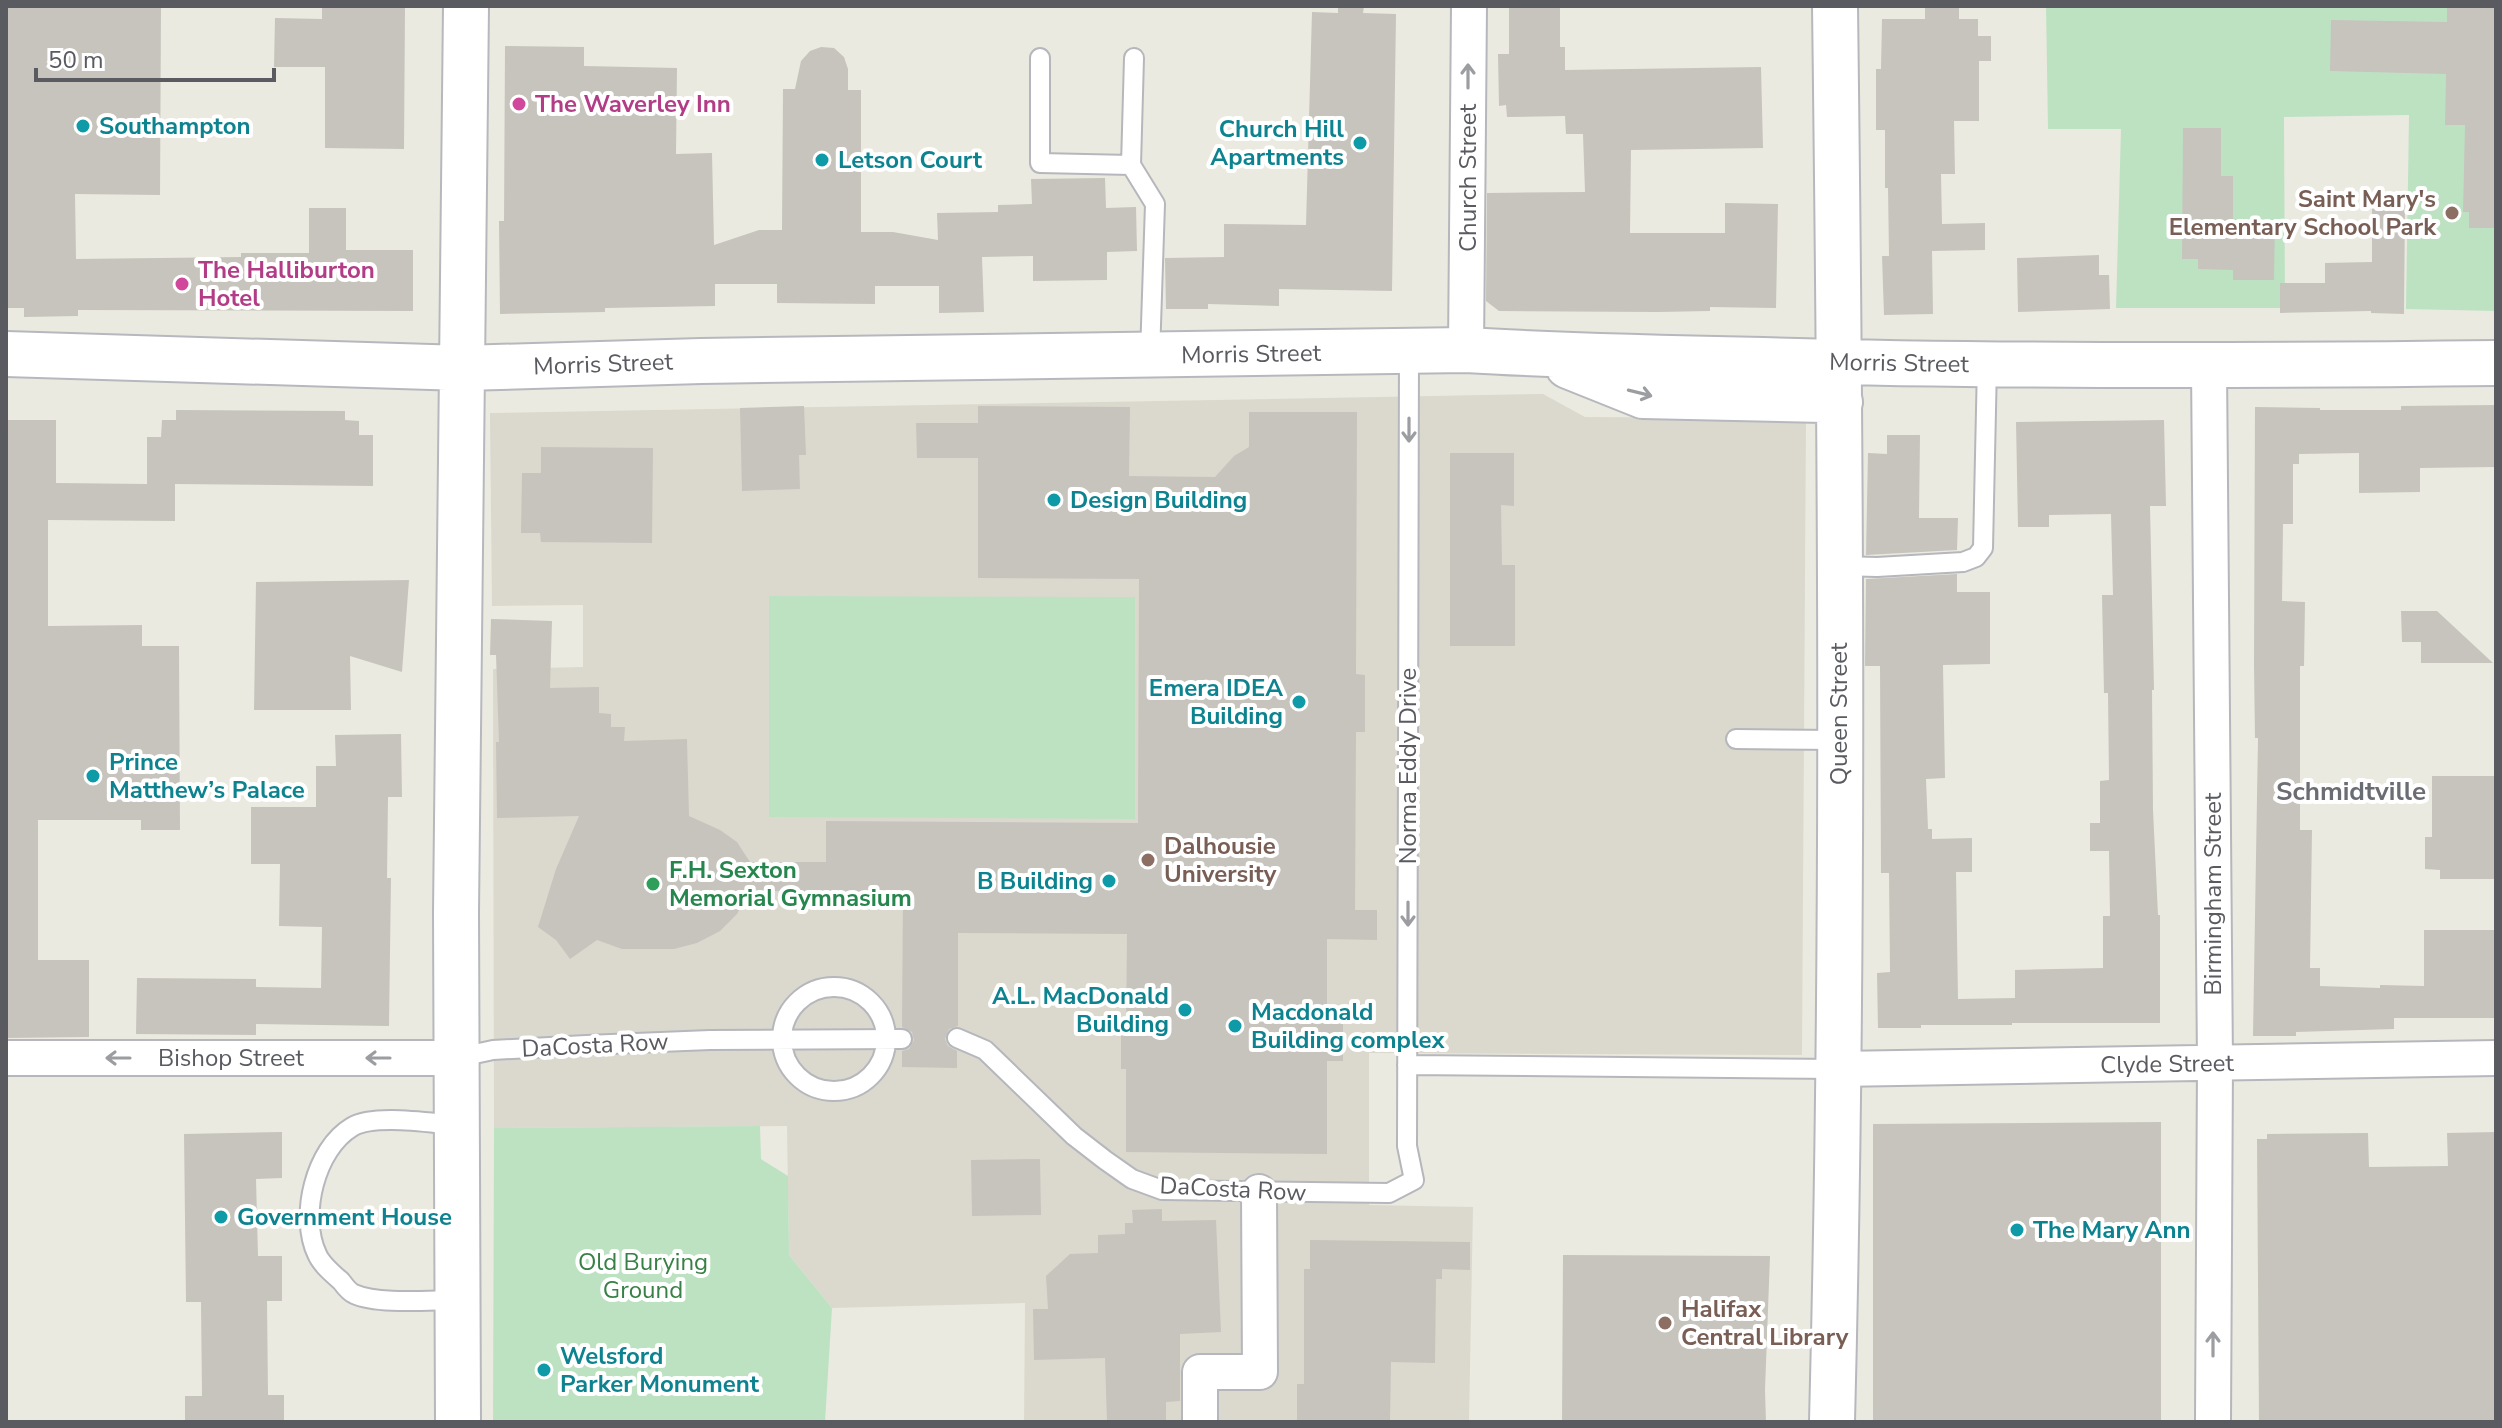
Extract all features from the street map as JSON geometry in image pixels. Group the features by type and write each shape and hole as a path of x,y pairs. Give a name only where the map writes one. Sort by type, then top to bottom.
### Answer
{"street":[{"path":"458,1422 455,1125 457,708 466,6"},
{"name":"Church Street","path":"1466,350 1469,6"},
{"name":"Queen Street","path":"1832,1422 1838,1069 1840,382 1835,6"},
{"name":"Morris Street","path":"6,354 463,368 701,361 1466,350 1840,382 1987,364 2209,366 2496,363"},
{"name":"Birmingham Street","path":"2209,366 2215,1064 2213,1422"},
{"name":"Bishop Street","path":"6,1058 456,1058"},
{"name":"Clyde Street","path":"1838,1069 2496,1058"},
{"path":"1200,1422 1200,1372 1260,1372 1259,1192"}],"lane":[{"path":"1040,58 1040,163 1131,165"},
{"path":"1134,58 1131,165 1155,204 1150,355"},
{"name":"Norma Eddy Drive","path":"1409,352 1407,1146 1414,1180"},
{"path":"1839,566 1963,562 1976,557 1983,548 1987,364"},
{"path":"1736,739 1839,740"},
{"path":"832,987 864,997 875,1008 894,1039 876,1069 858,1084 835,1091 819,1089 793,1072 785,1057 782,1041 783,1025 790,1010 816,990 832,987"},
{"name":"DaCosta Row","path":"957,1038 985,1050 1074,1136 1132,1179 1162,1190 1389,1193 1414,1180"},
{"name":"DaCosta Row","path":"456,1058 493,1050 586,1045 710,1040 894,1039"},
{"path":"1407,1065 1838,1069"},
{"path":"455,1125 384,1120 353,1127 330,1148 317,1171 311,1191 310,1235 317,1256 354,1294 390,1301 458,1300"}],"shaded area":[{"name":"Dalhousie University","path":"1543,394 1585,417 1806,418 1802,1055 1369,1053 1369,1205 1473,1207 1469,1422 1024,1422 1025,1303 832,1308 789,1255 787,1126 494,1128 493,669 583,667 583,605 492,606 490,413"}],"green space":[{"path":"2046,6 2496,6 2496,311 2406,309 2409,115 2284,117 2285,308 2116,308 2121,129 2048,129"},
{"path":"769,596 1135,597 1135,819 769,817"},
{"name":"Old Burying Ground","path":"760,1126 761,1159 788,1176 789,1255 832,1308 825,1422 493,1422 494,1128"}],"building":[{"path":"6,6 161,6 160,195 75,194 76,259 309,253 309,208 346,208 346,250 413,250 413,311 78,310 78,316 24,317 24,308 6,308"},
{"path":"322,6 405,6 404,149 325,148 325,67 274,67 275,18 322,19"},
{"name":"Church Hill Apartments","path":"1338,6 1364,6 1363,13 1396,14 1392,291 1279,289 1279,306 1208,304 1208,309 1166,309 1165,258 1224,257 1224,224 1306,225 1312,12 1338,13"},
{"path":"1509,6 1560,6 1560,47 1565,47 1565,70 1761,67 1763,148 1631,150 1630,233 1725,233 1725,203 1778,204 1776,308 1710,307 1710,311 1658,312 1499,311 1486,301 1487,193 1585,192 1583,134 1566,134 1565,116 1507,117 1506,105 1499,106 1498,54 1509,54"},
{"path":"1925,6 1959,6 1959,19 1978,19 1978,36 1991,36 1991,61 1979,61 1979,121 1954,121 1955,174 1941,174 1942,224 1985,223 1985,250 1932,251 1933,314 1884,315 1882,256 1889,256 1888,188 1885,188 1885,130 1876,130 1876,69 1881,69 1882,19 1925,19"},
{"path":"2447,6 2496,6 2496,228 2469,228 2469,212 2463,212 2465,125 2445,125 2446,74 2330,71 2331,20 2447,22"},
{"path":"505,46 584,47 584,66 677,68 676,154 712,153 714,245 759,230 782,230 783,89 795,89 801,61 810,51 821,47 834,48 844,57 848,69 848,90 861,90 861,232 893,232 938,240 937,213 998,212 998,205 1032,204 1031,179 1105,178 1106,208 1136,207 1137,251 1107,252 1107,280 1033,281 1033,256 982,257 984,312 939,313 939,286 875,286 875,304 777,303 777,284 715,284 715,306 500,314 499,221 504,221"},
{"path":"2183,128 2221,128 2221,176 2233,176 2233,219 2275,219 2274,280 2233,280 2233,270 2198,269 2198,259 2182,259"},
{"path":"2372,204 2405,204 2404,314 2371,311 2280,313 2280,283 2325,283 2325,263 2372,262"},
{"path":"2099,255 2099,275 2109,275 2110,309 2018,312 2017,258"},
{"path":"2496,405 2496,467 2420,468 2420,492 2359,493 2359,453 2299,454 2299,464 2293,464 2293,524 2283,524 2282,601 2305,602 2304,666 2300,666 2300,830 2312,830 2310,968 2320,968 2320,986 2424,986 2424,930 2496,930 2496,1018 2394,1018 2394,1029 2253,1036 2258,738 2255,738 2254,665 2255,407 2401,410 2401,406"},
{"path":"804,406 806,455 799,455 800,489 742,491 740,408"},
{"path":"978,406 1130,407 1129,476 1215,477 1234,456 1249,447 1249,412 1357,412 1356,674 1365,675 1365,732 1356,732 1355,910 1377,910 1377,940 1327,939 1327,1020 1343,1021 1343,1061 1327,1061 1327,1154 1126,1152 1126,1069 1121,1069 1121,1031 1126,1031 1127,934 958,933 958,1026 949,1029 945,1039 948,1046 957,1051 957,1068 902,1067 902,1051 909,1049 914,1040 912,1032 902,1027 903,892 750,891 737,914 720,931 697,943 674,949 622,949 597,940 570,959 556,940 538,927 556,869 579,816 497,818 496,742 499,742 496,655 490,655 491,619 552,621 550,688 599,687 599,713 611,714 611,727 625,727 624,741 687,739 689,816 720,830 737,842 750,862 826,862 826,821 1138,823 1139,579 978,578 978,458 917,458 916,423 978,423"},
{"path":"176,410 345,411 345,420 359,421 359,435 373,435 373,486 175,484 175,521 48,520 48,626 142,625 142,646 179,646 180,830 141,830 141,820 38,820 38,960 89,960 89,1037 6,1038 6,420 56,420 56,483 147,484 147,437 161,437 162,420 176,420"},
{"path":"2164,420 2166,506 2150,506 2153,810 2160,915 2160,1023 2012,1023 1878,1028 1877,973 1890,972 1889,873 1881,873 1880,666 1865,666 1866,579 1957,574 1957,592 1990,592 1990,664 1943,665 1945,778 1926,779 1928,829 1932,829 1932,839 1972,838 1972,872 1956,872 1958,999 2015,998 2015,970 2103,968 2103,916 2110,916 2109,851 2090,851 2090,823 2100,823 2100,781 2109,780 2102,595 2113,595 2111,514 2049,515 2049,527 2018,527 2016,422"},
{"path":"1887,435 1920,435 1919,518 1958,518 1957,550 1866,555 1868,453 1887,454"},
{"path":"541,447 653,448 652,543 541,542 540,533 521,533 522,473 541,473"},
{"path":"1450,453 1514,453 1514,506 1501,505 1502,565 1515,565 1515,646 1450,646"},
{"path":"409,580 402,672 350,656 351,710 254,710 256,582"},
{"path":"2401,611 2437,611 2493,663 2421,663 2421,642 2402,642"},
{"path":"401,734 402,797 388,797 387,878 391,878 389,1026 256,1024 256,1035 136,1034 137,978 256,979 256,987 321,988 322,927 279,926 280,864 251,864 251,807 316,807 316,766 336,766 335,735"},
{"path":"2432,776 2496,776 2496,879 2440,879 2440,870 2425,869 2425,837 2432,837"},
{"name":"The Mary Ann","path":"2161,1122 2161,1422 1873,1422 1873,1124"},
{"name":"Government House","path":"282,1132 282,1178 256,1179 258,1256 282,1256 282,1301 267,1301 268,1395 284,1395 284,1422 185,1422 185,1396 202,1396 201,1302 186,1302 184,1134"},
{"path":"2496,1132 2496,1422 2259,1422 2257,1139 2267,1139 2267,1134 2368,1133 2369,1167 2448,1166 2447,1133"},
{"path":"1040,1159 1041,1215 972,1216 971,1160"},
{"path":"1162,1209 1162,1221 1216,1220 1221,1332 1180,1334 1180,1401 1166,1402 1166,1422 1107,1422 1105,1358 1034,1360 1033,1309 1048,1309 1046,1276 1070,1254 1098,1253 1098,1235 1125,1234 1125,1223 1133,1223 1132,1210"},
{"path":"1310,1240 1470,1242 1470,1270 1442,1269 1442,1279 1436,1279 1435,1363 1391,1362 1390,1422 1297,1422 1297,1384 1304,1384 1304,1269 1310,1269"},
{"name":"Halifax Central Library","path":"1563,1255 1770,1256 1766,1422 1562,1422"}],"place":[{"name":"The Waverley Inn","path":"519,104"},
{"name":"Southampton","path":"83,126"},
{"name":"Church Hill Apartments","path":"1360,143"},
{"name":"Letson Court","path":"822,160"},
{"name":"Saint Mary's Elementary School Park","path":"2452,213"},
{"name":"The Halliburton Hotel","path":"182,284"},
{"name":"Design Building","path":"1054,500"},
{"name":"Emera IDEA Building","path":"1299,702"},
{"name":"Prince Matthew’s Palace","path":"93,776"},
{"name":"Dalhousie University","path":"1148,860"},
{"name":"B Building","path":"1109,881"},
{"name":"F.H. Sexton Memorial Gymnasium","path":"653,884"},
{"name":"A.L. MacDonald Building","path":"1185,1010"},
{"name":"Macdonald Building complex","path":"1235,1026"},
{"name":"Government House","path":"221,1217"},
{"name":"The Mary Ann","path":"2017,1230"},
{"name":"Halifax Central Library","path":"1665,1323"},
{"name":"Welsford Parker Monument","path":"544,1370"}],"district":[{"name":"Schmidtville","path":"2351,791"}]}
